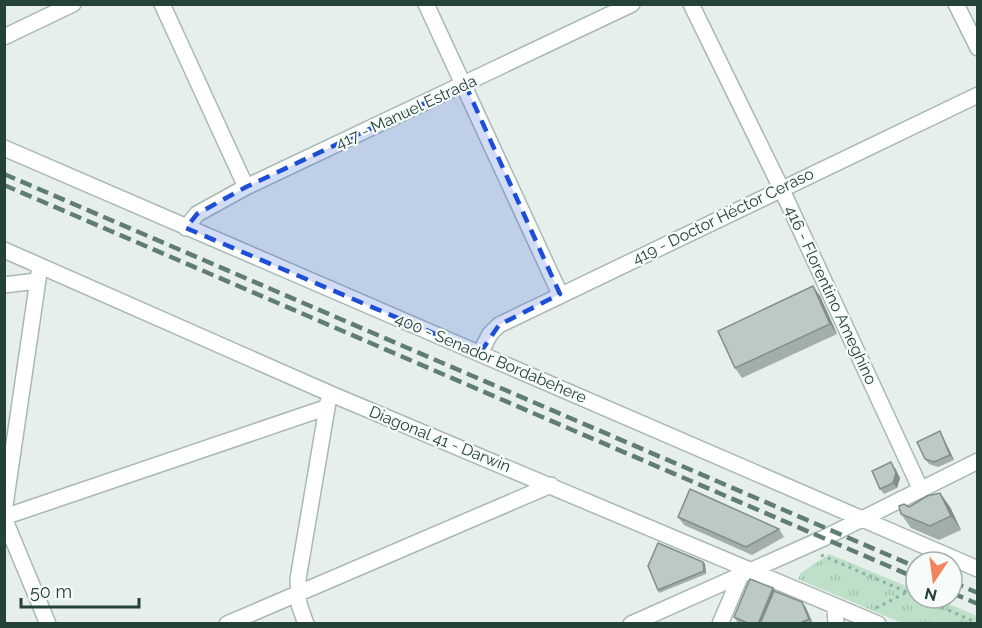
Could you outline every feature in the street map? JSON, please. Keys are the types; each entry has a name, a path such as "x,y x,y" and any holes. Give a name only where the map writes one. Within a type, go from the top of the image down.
{"street":[{"path":"4,37 73,4"},
{"path":"162,4 246,187"},
{"path":"426,4 465,84 560,294"},
{"name":"417 - Manuel Estrada","path":"186,228 197,214 246,187 632,4"},
{"name":"416 - Florentino Ameghino","path":"691,4 781,188 921,490"},
{"path":"956,4 978,48"},
{"name":"419 - Doctor Héctor Ceraso","path":"480,353 490,334 499,326 560,294 978,95"},
{"name":"400 - Senador Bordabehere","path":"4,148 978,569"},
{"name":"Diagonal 41 - Darwin","path":"4,250 39,274 328,401 551,485 747,574 878,624"},
{"path":"4,285 39,274 4,516 48,624"},
{"path":"4,516 328,401 298,579 298,595 306,624"},
{"path":"631,624 804,548 978,461"},
{"path":"227,624 551,485"},
{"path":"720,624 747,574"},
{"path":"835,607 836,624"}],"path":[{"path":"804,548 904,591"},
{"path":"860,616 904,594"},
{"path":"948,610 978,623"}],"highlighted area":[{"path":"465,84 560,294 499,325 480,353 186,228 197,214 246,187"}],"green space":[{"path":"829,554 904,585 904,610 963,610 977,616 977,623 902,623 798,579 801,573"}],"building":[{"path":"813,286 830,324 735,368 718,331"},
{"path":"940,431 950,455 934,462 925,459 917,442"},
{"path":"891,462 896,473 893,483 880,489 872,471"},
{"path":"690,489 779,529 746,547 678,517"},
{"path":"940,493 951,516 930,526 901,514 899,506 904,504 909,507 927,496"},
{"path":"658,543 703,562 704,571 658,590 648,566"},
{"path":"750,579 773,588 758,624 750,624 734,617"},
{"path":"774,591 802,602 809,619 798,624 760,624"}],"railway":[{"path":"4,174 904,562"},
{"path":"4,185 904,573"},
{"path":"964,587 978,593"},
{"path":"964,598 978,604"}]}
